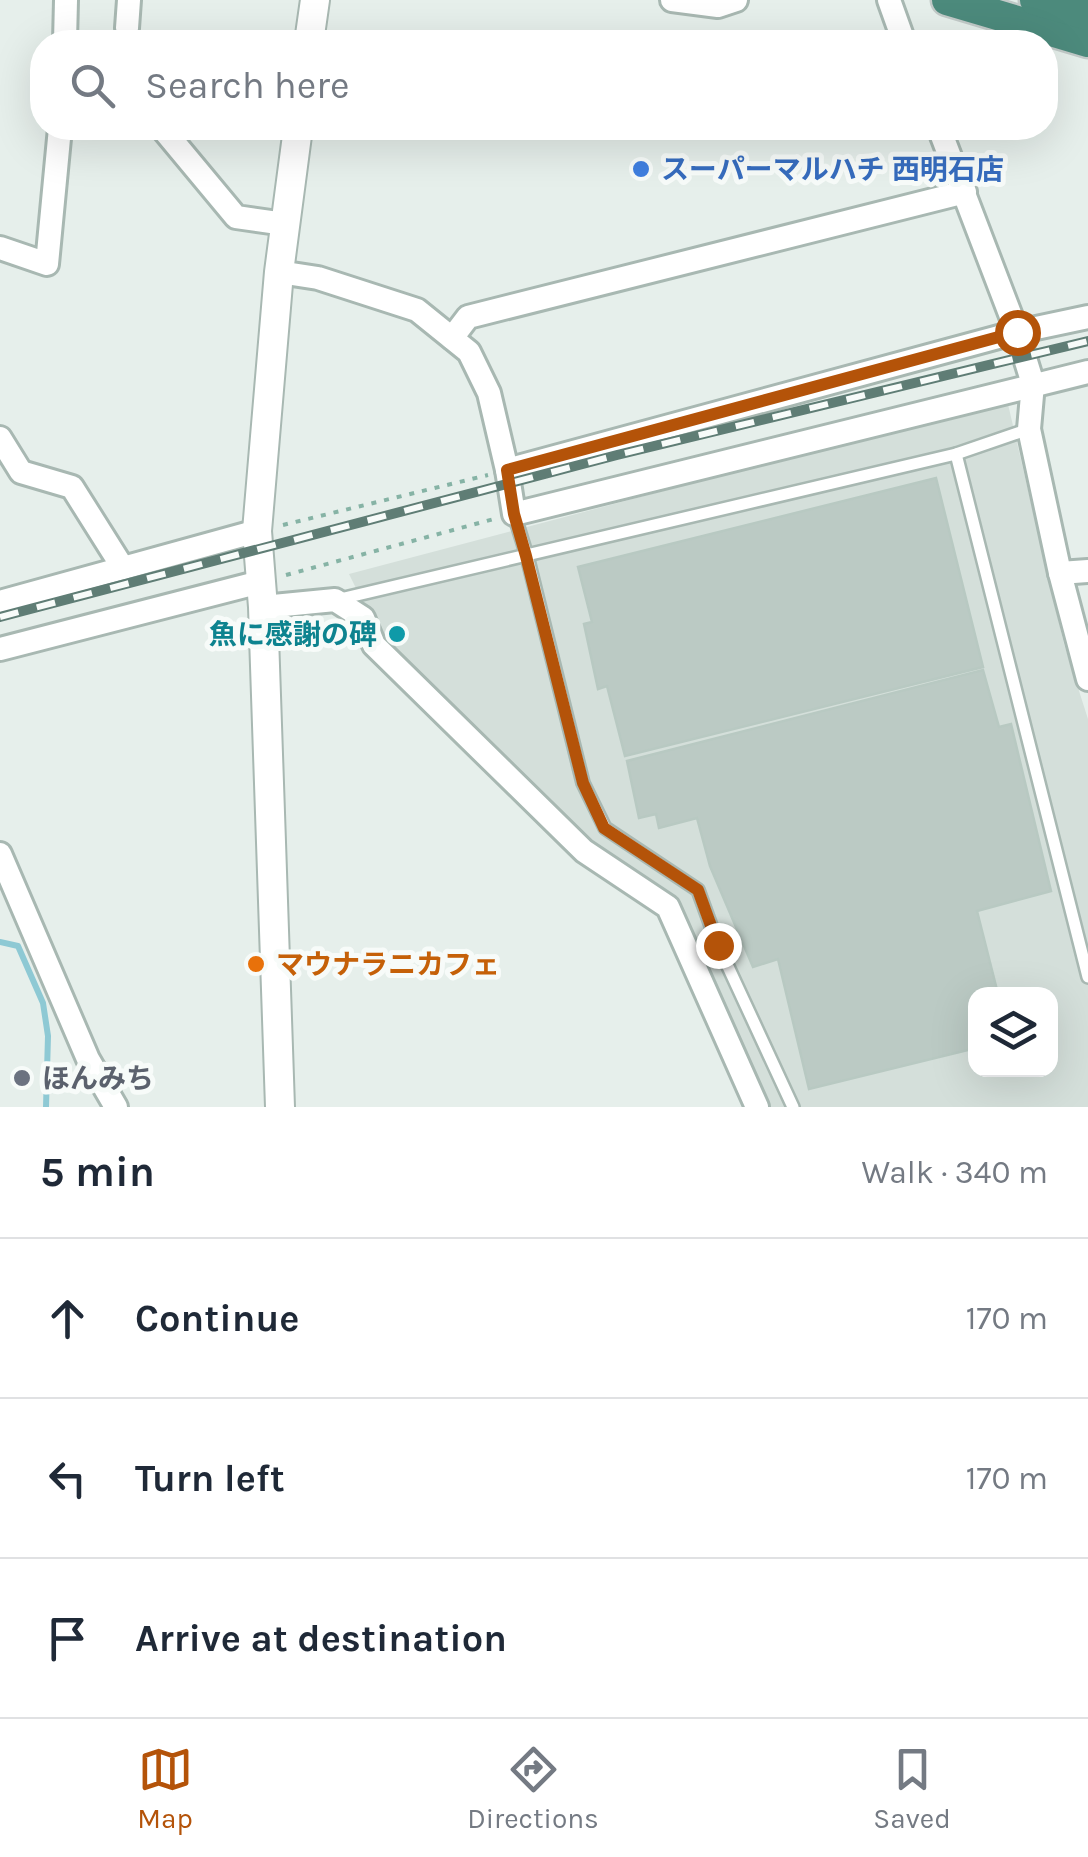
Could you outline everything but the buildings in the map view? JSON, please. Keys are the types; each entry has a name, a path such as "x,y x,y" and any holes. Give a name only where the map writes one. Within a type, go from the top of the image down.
{"highway":[{"path":"947,0 1048,30"},
{"path":"1035,0 1088,15"},
{"path":"1058,33 1088,42"}],"street":[{"path":"65,30 66,0"},
{"path":"127,28 130,0"},
{"path":"311,30 315,0"},
{"path":"672,0 718,6 736,0"},
{"path":"889,0 900,30"},
{"path":"0,248 47,264 59,140"},
{"path":"172,140 236,217 285,224"},
{"path":"280,1107 257,531 278,272 296,140"},
{"path":"944,140 1033,384 1029,429 1088,679"},
{"path":"452,338 468,317 965,192"},
{"path":"278,272 318,278 417,310 469,352 489,393 514,514 1088,372"},
{"path":"507,470 1088,316"},
{"path":"0,438 21,472 72,487 123,568"},
{"path":"0,602 257,531"},
{"path":"1060,573 1088,571"},
{"path":"0,650 262,595 336,600 364,618 374,645 584,850 668,907 757,1107"},
{"path":"0,854 88,1059 116,1107"}],"lane":[{"path":"336,600 956,454 1029,429"},
{"path":"956,454 1088,977"},
{"path":"514,514 583,783 604,828 698,890 718,945 794,1107"}],"path":[{"path":"257,531 507,470"},
{"path":"262,595 514,514"}],"shaded area":[{"path":"1007,400 1064,644 1088,719 1088,1107 768,1107 673,900 660,885 597,850 377,631 349,574"}],"waterway":[{"path":"0,942 18,946 43,1003 48,1036 46,1107"}],"railway":[{"path":"0,617 617,455 1088,341"}],"place":[{"name":"スーパーマルハチ 西明石店","path":"641,169"},
{"name":"魚に感謝の碑","path":"397,634"},
{"name":"マウナラニカフェ","path":"256,964"},
{"name":"ほんみち","path":"22,1078"}],"route":[{"path":"718,945 698,890 604,828 583,783 514,514 507,470 1017,332"}]}
